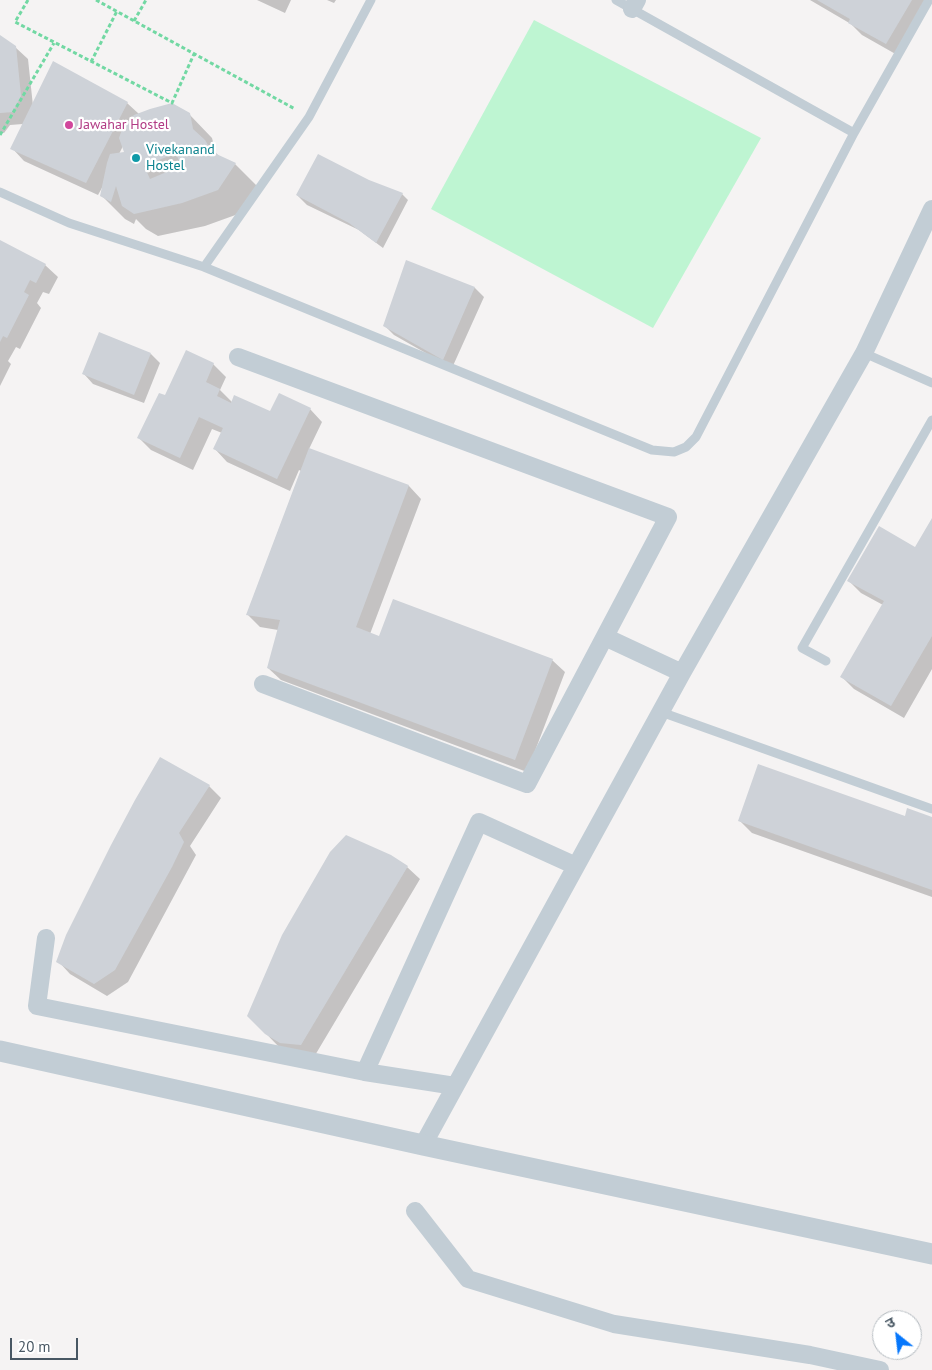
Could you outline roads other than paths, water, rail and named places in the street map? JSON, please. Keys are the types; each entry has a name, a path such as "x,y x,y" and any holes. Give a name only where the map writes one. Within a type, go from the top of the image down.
{"street":[{"path":"423,1145 682,673 864,354 932,209"},
{"path":"238,357 668,517 527,784 263,684"},
{"path":"605,637 682,673"},
{"path":"365,1072 478,822 576,866"},
{"path":"46,938 37,1006 365,1072 455,1086"},
{"path":"0,1051 423,1145 932,1254"},
{"path":"415,1211 468,1279 614,1324 810,1355 880,1370"}],"lane":[{"path":"204,267 309,117 371,0"},
{"path":"616,0 635,5 854,134"},
{"path":"0,192 69,223 204,267 652,450 674,452 686,446 696,437 854,134 929,0"},
{"path":"864,354 932,383"},
{"path":"826,661 802,648 932,420"},
{"path":"661,712 932,809"}],"place":[{"name":"Jawahar Hostel","path":"69,125"},
{"name":"Vivekanand Hostel","path":"136,158"}]}
